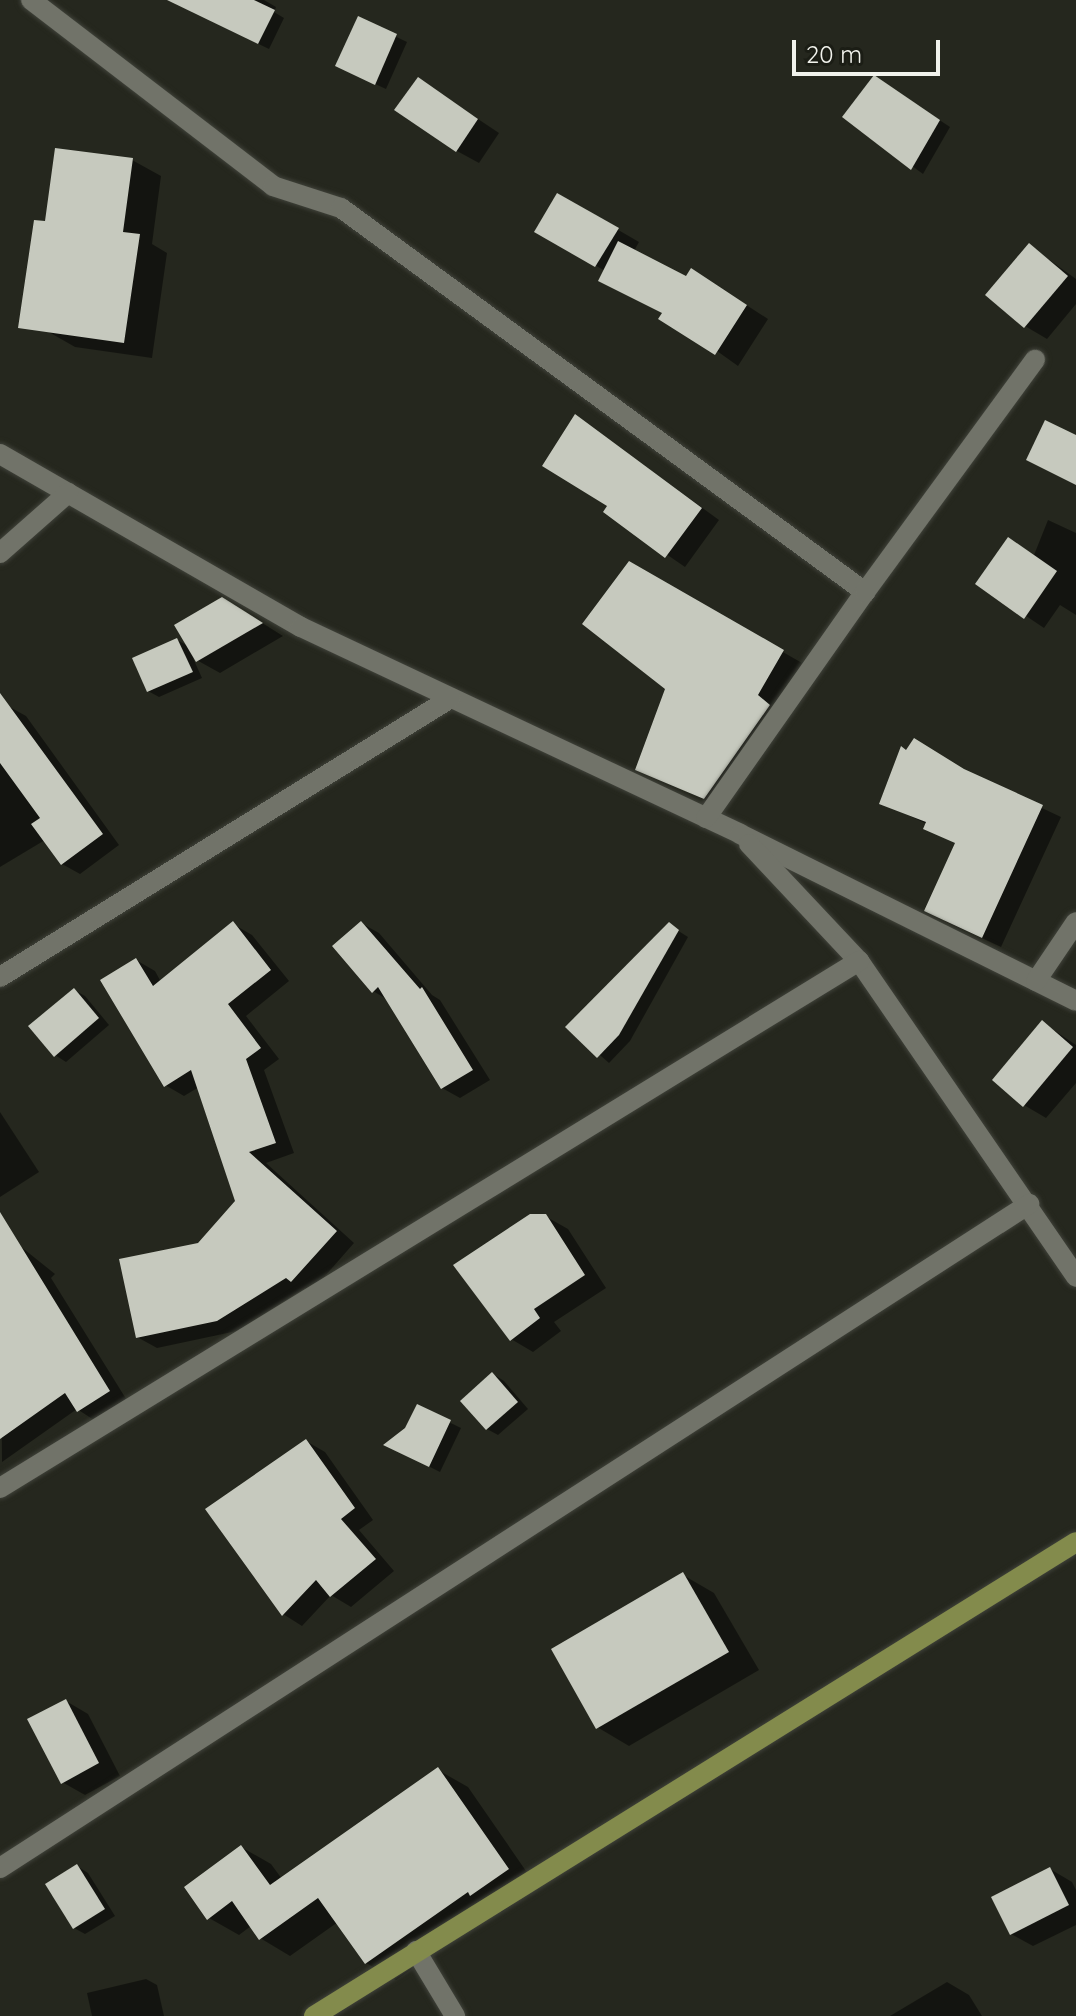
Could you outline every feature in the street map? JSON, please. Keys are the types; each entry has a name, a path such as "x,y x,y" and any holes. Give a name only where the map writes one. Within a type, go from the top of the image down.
{"street":[{"path":"31,0 273,186 341,208 865,592"},
{"path":"706,818 865,592 1035,360"},
{"path":"0,454 301,627 740,834 1076,1001"},
{"path":"0,553 68,493"},
{"path":"0,977 451,698"},
{"path":"740,834 859,961 1029,1204 1076,1277"},
{"path":"1036,981 1076,922"},
{"path":"0,1488 859,961"},
{"path":"0,1868 1029,1204"},
{"path":"314,2016 1076,1542"},
{"path":"416,1951 455,2016"}],"building":[{"path":"167,0 254,0 275,10 258,44"},
{"path":"358,16 397,34 375,85 335,66"},
{"path":"874,75 940,120 911,170 842,117"},
{"path":"418,77 478,119 456,152 394,110"},
{"path":"55,148 133,158 123,232 140,234 124,343 18,328 34,220 45,221"},
{"path":"557,193 619,228 595,267 534,232"},
{"path":"618,241 686,276 691,268 747,305 715,355 658,319 662,313 598,281"},
{"path":"1029,243 1068,276 1024,328 985,295"},
{"path":"575,414 702,508 665,558 603,512 607,506 542,466"},
{"path":"1045,420 1076,435 1076,485 1026,460"},
{"path":"1008,537 1057,571 1024,619 975,584"},
{"path":"629,561 784,650 758,695 770,705 704,799 635,770 665,689 582,624"},
{"path":"222,597 263,623 196,662 174,625"},
{"path":"177,638 193,672 147,692 132,658"},
{"path":"0,693 103,834 61,865 31,824 40,818 0,763"},
{"path":"914,738 964,769 1043,805 982,938 924,911 955,843 923,829 926,822 879,804 901,746 906,750"},
{"path":"233,921 271,970 228,1004 261,1048 246,1059 276,1143 249,1152 337,1231 291,1282 286,1278 217,1321 136,1338 119,1259 198,1243 235,1201 191,1070 164,1087 100,980 136,958 153,986"},
{"path":"361,921 420,989 422,987 473,1070 441,1089 378,987 372,993 332,946"},
{"path":"669,922 679,930 619,1035 597,1058 565,1027"},
{"path":"74,988 99,1018 54,1057 28,1026"},
{"path":"1042,1020 1073,1047 1023,1107 992,1080"},
{"path":"0,1212 110,1391 77,1412 65,1393 0,1439"},
{"path":"530,1214 546,1214 585,1275 534,1309 540,1318 510,1341 453,1265"},
{"path":"492,1372 518,1402 486,1430 460,1401"},
{"path":"417,1404 451,1420 429,1467 383,1445 405,1428"},
{"path":"306,1439 355,1508 341,1519 376,1559 330,1597 316,1580 282,1616 205,1509"},
{"path":"683,1572 729,1652 596,1729 551,1649"},
{"path":"66,1699 99,1763 61,1784 27,1719"},
{"path":"438,1767 509,1869 470,1896 468,1892 365,1964 318,1898 259,1940 232,1901 207,1920 184,1887 241,1845 270,1885"},
{"path":"77,1864 105,1909 73,1929 45,1884"},
{"path":"1050,1867 1069,1905 1010,1935 991,1897"}]}
